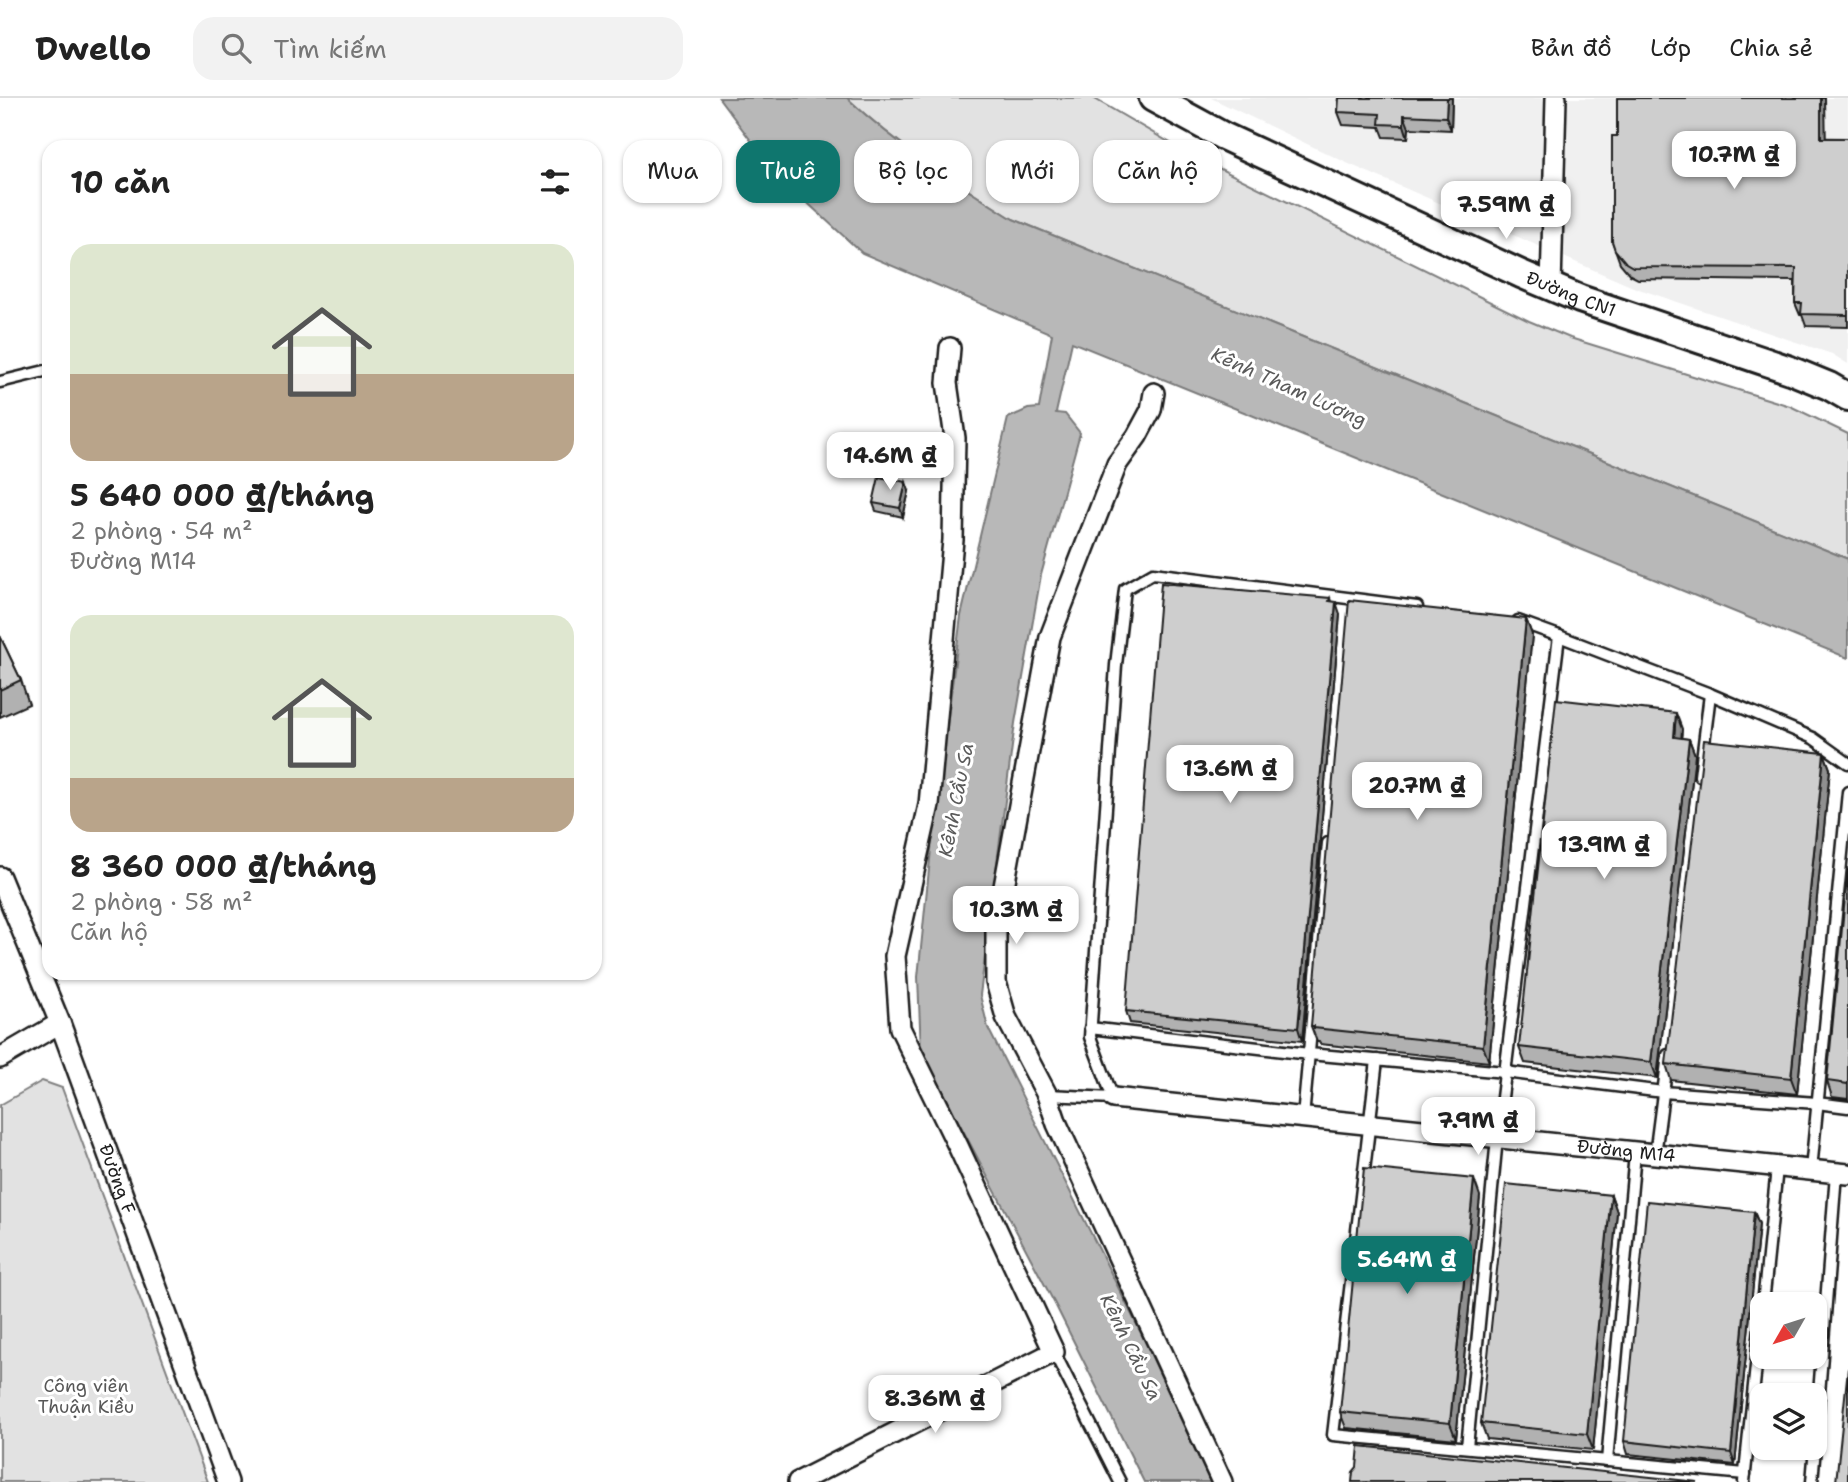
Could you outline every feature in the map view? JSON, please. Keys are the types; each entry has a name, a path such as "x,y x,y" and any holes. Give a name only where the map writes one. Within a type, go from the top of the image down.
{"street":[{"name":"Đường CN1","path":"1153,98 1223,136 1551,287 1790,370 1848,397"},
{"path":"1551,287 1556,98"},
{"path":"798,1482 1054,1352 900,1028 895,956 929,805 953,540 955,438 947,383 950,348"},
{"path":"1154,393 1151,410 1117,464 1050,637 996,930 996,982 1006,1017 1047,1095 1063,1137 1222,1482"},
{"name":"Đường F","path":"0,877 42,980"},
{"name":"Đường F","path":"42,980 228,1482"},
{"path":"0,1058 60,1024"},
{"name":"Đường M14","path":"1113,1098 1842,1173"}],"lane":[{"path":"0,382 42,372"},
{"path":"1047,1095 1113,1098 1090,1037 1090,1028 1116,665 1125,589 1153,573 1429,609"},
{"path":"1348,613 1349,599"},
{"path":"1509,618 1710,694 1813,738 1848,763"},
{"path":"1467,1447 1497,1138 1559,636"},
{"path":"1698,790 1710,694"},
{"path":"1811,1170 1848,792"},
{"path":"1303,1118 1328,833"},
{"path":"1090,1028 1309,1054 1505,1072 1663,1092 1848,1107"},
{"path":"1655,1155 1668,1051"},
{"path":"1377,1060 1333,1435 1359,1443 1467,1447 1745,1478 1756,1369"},
{"path":"1607,1461 1635,1153"},
{"path":"1763,1292 1776,1168"},
{"path":"1821,1383 1842,1173"},
{"path":"1054,1352 1120,1482"},
{"path":"1812,1482 1814,1460"}],"shaded area":[{"path":"1211,98 1848,98 1848,364 1832,354 1633,287 1349,164"}],"green space":[{"path":"847,98 1093,98 1165,140 1093,140 1093,203 1222,203 1222,170 1529,321 1570,338 1790,406 1848,434 1848,559 1013,219 988,203 1079,203 1079,140 986,140 986,202 972,193 972,140 897,140"},
{"name":"Công viên Thuận Kiều","path":"42,1081 62,1088 208,1482 0,1482 0,1105"}],"water":[{"path":"719,98 847,98 897,140 854,140 854,203 972,203 972,193 1013,219 1848,559 1848,658 1072,342 1056,413 1065,414 1080,433 1041,575 1015,723 980,995 988,1028 1141,1333 1210,1482 1144,1482 1056,1306 921,1051 918,977 932,840 961,616 1008,418 1028,409 1039,408 1052,334 862,253 808,203 840,203 840,140 750,140"}],"building":[{"path":"1339,98 1447,98 1446,117 1404,115 1404,125 1379,124 1380,114 1338,112"},
{"path":"1617,98 1821,98 1821,138 1848,138 1848,315 1801,314 1802,303 1795,303 1796,268 1633,267 1626,263 1615,250 1612,241 1612,136 1617,136"},
{"path":"879,477 906,482 900,508 873,503"},
{"path":"1161,583 1330,598 1329,601 1336,602 1298,1028 1126,1011"},
{"path":"1349,600 1526,619 1483,1046 1311,1026"},
{"path":"0,636 21,680 0,690"},
{"path":"1556,699 1676,713 1674,737 1689,739 1651,1062 1519,1047"},
{"path":"1704,740 1824,753 1791,1078 1666,1064"},
{"path":"1848,867 1848,1084 1827,1081"},
{"path":"1364,1168 1474,1179 1450,1423 1340,1412"},
{"path":"1506,1184 1611,1195 1587,1434 1481,1423"},
{"path":"1647,1201 1754,1212 1731,1453 1624,1441"},
{"path":"1848,1368 1848,1482 1836,1482"},
{"path":"1359,1446 1698,1482 1352,1482"}],"water label":[{"name":"Kênh Tham Lương","path":"1289,387"},
{"name":"Kênh Cầu Sa","path":"956,800"},
{"name":"Kênh Cầu Sa","path":"1131,1347"}]}
